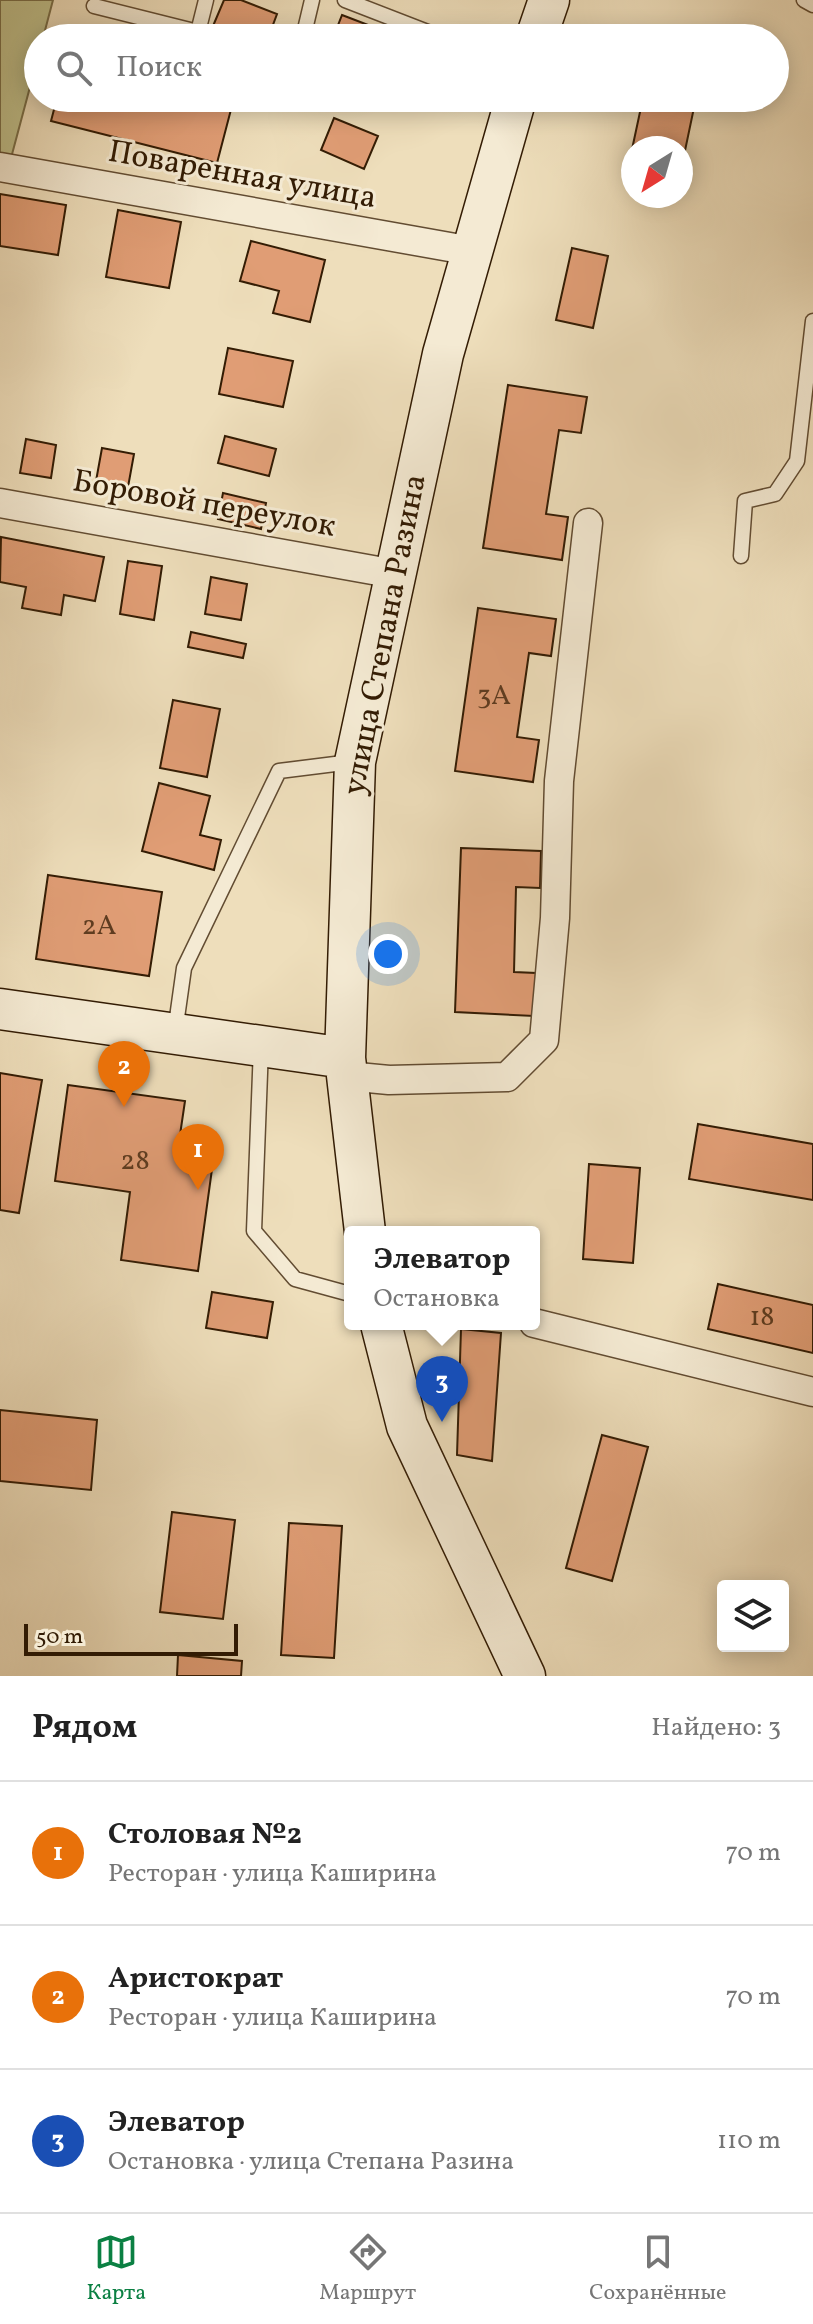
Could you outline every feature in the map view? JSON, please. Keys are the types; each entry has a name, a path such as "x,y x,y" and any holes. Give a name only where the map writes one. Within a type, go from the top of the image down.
{"main road":[{"path":"541,24 549,0"},
{"name":"улица Степана Разина","path":"364,1226 346,1067 355,762 443,354 512,112"},
{"path":"0,1009 261,1046 346,1067"},
{"path":"383,1330 407,1426 525,1676"}],"street":[{"name":"Поваренная улица","path":"0,167 472,251"},
{"name":"Боровой переулок","path":"0,503 395,574"},
{"path":"346,1067 389,1080 507,1077 544,1040 555,918 559,781 588,523"},
{"path":"540,1324 813,1392"}],"lane":[{"path":"203,24 206,0"},
{"path":"306,24 312,0"},
{"path":"345,0 407,24"},
{"path":"804,0 813,5"},
{"path":"94,6 160,24"},
{"path":"741,556 745,501 775,494 797,461 813,321"},
{"path":"175,1034 184,968 279,771 355,762"},
{"path":"261,1046 254,1231 295,1279 344,1292"}],"green space":[{"path":"0,0 53,0 47,24 24,24 24,109 11,158 0,155"}],"building":[{"path":"224,0 241,0 277,14 273,24 214,24"},
{"path":"342,15 366,24 338,24"},
{"path":"53,112 230,112 217,163 51,121"},
{"path":"640,112 693,112 688,136 635,136"},
{"path":"334,118 378,136 364,169 321,150"},
{"path":"0,194 66,205 58,255 0,246"},
{"path":"118,210 181,222 169,288 106,277"},
{"path":"251,241 325,260 310,322 273,313 279,291 240,281"},
{"path":"572,248 608,256 593,328 556,320"},
{"path":"228,348 293,361 283,407 219,394"},
{"path":"508,385 587,397 581,433 559,430 546,514 568,517 562,560 483,548"},
{"path":"225,436 276,449 269,476 218,463"},
{"path":"26,439 56,445 51,478 20,473"},
{"path":"102,448 134,454 128,487 96,481"},
{"path":"223,493 266,503 261,529 218,519"},
{"path":"1,537 104,557 95,601 64,595 61,615 22,608 26,587 0,582"},
{"path":"128,561 162,566 154,620 120,614"},
{"path":"211,577 247,584 241,620 205,614"},
{"path":"478,608 556,619 551,656 529,653 517,737 539,740 533,782 455,771"},
{"path":"191,632 246,644 243,658 188,647"},
{"path":"173,700 220,709 207,777 160,768"},
{"path":"159,783 210,796 200,835 221,840 214,870 142,851"},
{"path":"461,848 541,851 540,888 516,887 514,972 536,973 534,1016 455,1012"},
{"path":"48,875 162,892 149,976 36,959"},
{"path":"0,1073 42,1080 19,1213 0,1210"},
{"path":"68,1085 185,1101 180,1135 216,1140 198,1271 121,1260 130,1192 55,1181"},
{"path":"698,1124 813,1144 813,1200 689,1179"},
{"path":"589,1164 640,1168 633,1263 583,1259"},
{"path":"718,1284 813,1305 813,1353 708,1329"},
{"path":"212,1292 273,1302 267,1338 206,1328"},
{"path":"461,1330 501,1333 492,1461 457,1455"},
{"path":"0,1410 97,1420 91,1490 0,1481"},
{"path":"602,1435 648,1447 612,1581 566,1568"},
{"path":"172,1512 235,1520 223,1619 160,1612"},
{"path":"289,1523 342,1526 334,1658 281,1655"},
{"path":"178,1655 242,1661 241,1676 177,1676"}],"place":[{"name":"Аристократ","path":"124,1107"},
{"name":"Столовая №2","path":"198,1190"},
{"name":"Элеватор","path":"442,1422"}]}
